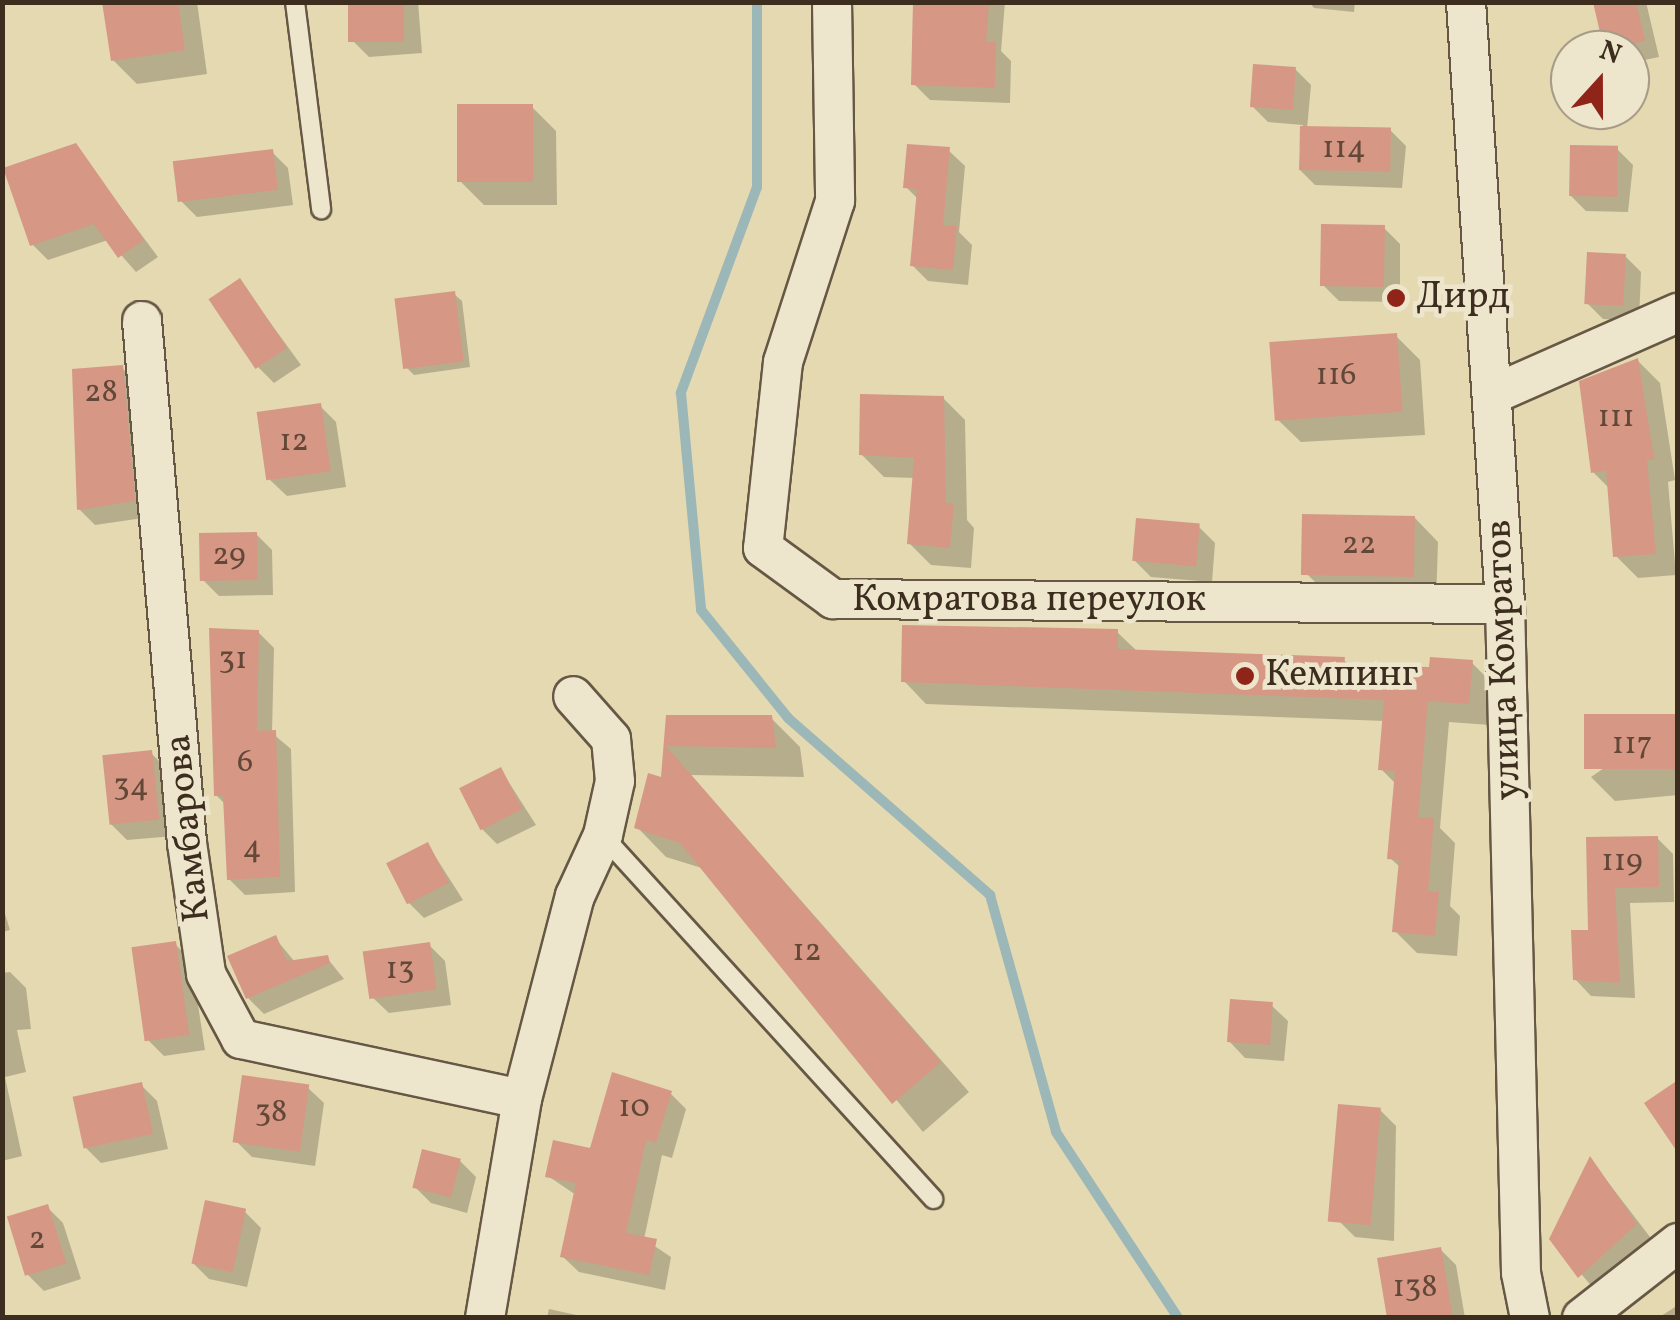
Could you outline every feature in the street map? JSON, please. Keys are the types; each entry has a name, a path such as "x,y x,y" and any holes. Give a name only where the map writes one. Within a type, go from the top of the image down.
{"street":[{"name":"Комратова переулок","path":"832,2 834,201 783,362 763,548 833,599 1505,604"},
{"name":"улица Комратов","path":"1466,2 1505,604 1522,1274 1530,1318"},
{"path":"1494,394 1678,313"},
{"name":"Камбарова","path":"142,321 187,843 206,974 240,1040 522,1099"},
{"path":"485,1318 522,1099 575,896 603,835 615,781 611,739 572,696"},
{"path":"1582,1318 1678,1243"}],"lane":[{"path":"295,2 322,209"},
{"path":"603,835 934,1199"}],"building":[{"path":"102,2 178,2 185,50 111,61"},
{"path":"348,2 404,2 404,42 348,42"},
{"path":"913,2 989,2 986,42 996,42 995,88 911,85"},
{"path":"1593,2 1636,2 1642,30 1599,30"},
{"path":"1253,64 1296,67 1293,110 1250,107"},
{"path":"457,104 533,104 533,182 457,182"},
{"path":"1300,126 1391,128 1390,172 1299,170"},
{"path":"76,143 144,240 118,258 94,224 30,246 3,168"},
{"path":"907,144 950,147 943,225 957,226 953,270 910,266 917,189 903,188"},
{"path":"1570,145 1618,146 1617,197 1569,196"},
{"path":"273,149 278,190 178,202 173,161"},
{"path":"1321,224 1385,225 1384,287 1320,286"},
{"path":"1587,252 1626,254 1623,306 1584,304"},
{"path":"240,278 287,348 255,369 208,299"},
{"path":"455,291 464,361 403,369 394,298"},
{"path":"1397,333 1403,412 1275,421 1269,342"},
{"path":"1638,358 1654,459 1647,460 1656,554 1613,557 1606,470 1591,473 1579,381"},
{"path":"123,365 135,501 77,510 72,369"},
{"path":"860,394 944,396 946,503 954,504 950,548 907,544 914,458 859,455"},
{"path":"321,403 331,471 266,480 257,412"},
{"path":"1302,514 1415,516 1414,577 1301,575"},
{"path":"1136,518 1200,524 1196,566 1132,561"},
{"path":"257,532 258,580 200,581 199,533"},
{"path":"902,625 1118,629 1118,649 1345,657 1344,665 1429,667 1430,657 1473,660 1469,704 1428,701 1418,817 1434,818 1428,891 1439,892 1435,936 1392,932 1399,860 1387,859 1395,771 1378,770 1384,700 901,682"},
{"path":"209,628 259,630 257,731 276,730 280,877 227,880 223,796 214,796"},
{"path":"1584,714 1678,714 1678,769 1584,769"},
{"path":"666,715 772,715 776,748 666,746 941,1062 892,1104 680,843 634,828 648,773 661,777"},
{"path":"152,750 159,820 110,825 102,755"},
{"path":"501,767 522,809 480,830 459,788"},
{"path":"1658,836 1659,887 1615,888 1620,983 1573,980 1571,930 1588,930 1586,837"},
{"path":"428,842 449,883 407,904 386,863"},
{"path":"276,935 287,961 328,955 330,963 246,999 227,956"},
{"path":"176,941 189,1035 145,1041 131,947"},
{"path":"430,942 437,990 369,999 363,951"},
{"path":"1230,999 1273,1002 1270,1045 1227,1042"},
{"path":"612,1072 672,1091 656,1143 646,1140 626,1233 657,1239 649,1275 560,1257 576,1183 545,1177 553,1140 590,1148"},
{"path":"242,1075 309,1084 300,1152 233,1142"},
{"path":"1678,1080 1678,1153 1644,1103"},
{"path":"142,1082 153,1134 84,1149 73,1097"},
{"path":"1338,1104 1381,1108 1371,1225 1328,1222"},
{"path":"422,1149 461,1159 451,1197 412,1188"},
{"path":"1590,1156 1637,1224 1578,1278 1549,1239"},
{"path":"205,1200 246,1209 233,1272 191,1264"},
{"path":"48,1204 66,1263 25,1276 7,1217"},
{"path":"1441,1247 1453,1318 1387,1318 1377,1258"}],"waterway":[{"path":"757,2 757,187 681,393 701,610 788,718 990,895 1056,1132 1178,1318"}],"place":[{"name":"Дирд","path":"1396,298"},
{"name":"Кемпинг","path":"1245,676"}]}
